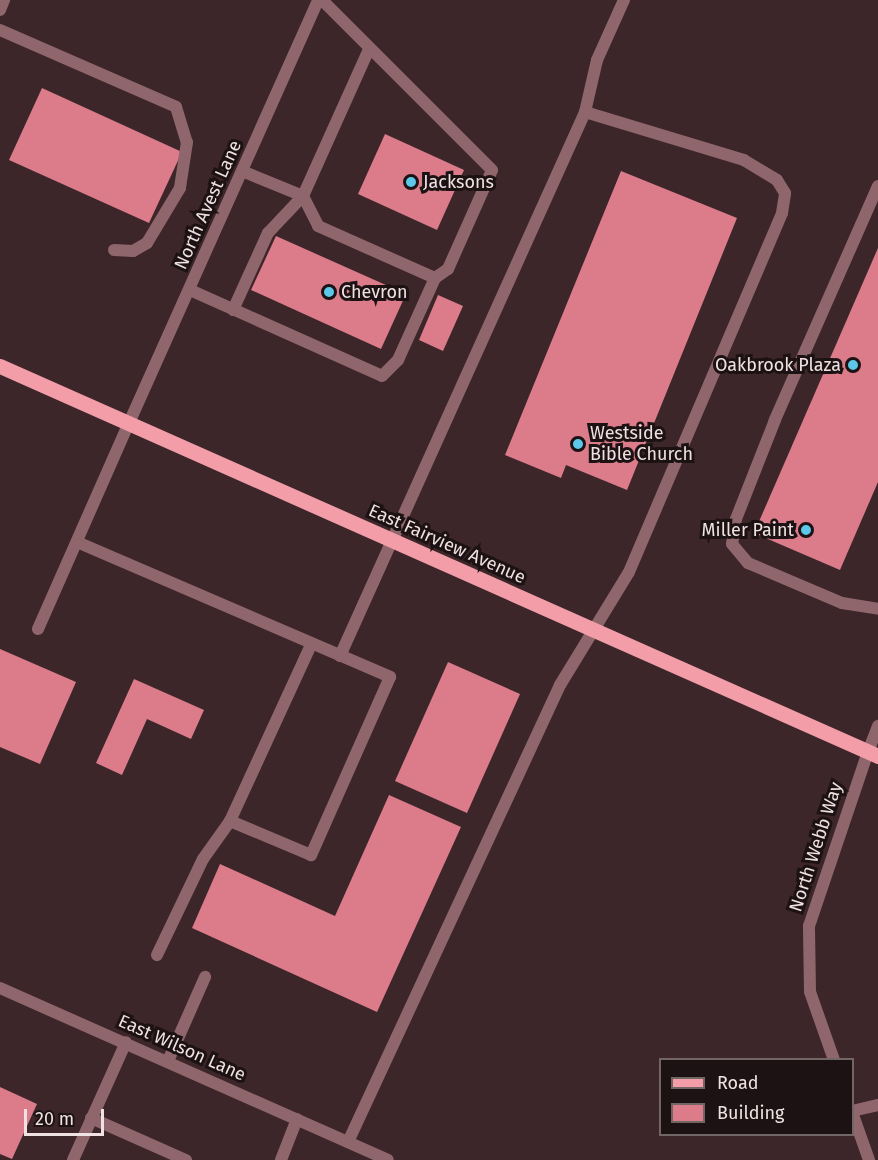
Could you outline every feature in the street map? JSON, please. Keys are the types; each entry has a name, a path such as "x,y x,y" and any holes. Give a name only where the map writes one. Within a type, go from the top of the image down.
{"main road":[{"name":"East Fairview Avenue","path":"0,366 873,754"}],"street":[{"path":"0,10 4,0"},
{"path":"190,290 382,376 398,360 435,278 448,269 492,170 320,0"},
{"name":"North Avest Lane","path":"38,629 320,0"},
{"path":"340,656 390,540 585,112 597,60 624,0"},
{"path":"0,30 176,107 187,142 180,188 147,243 134,250 114,250"},
{"path":"233,310 268,233 303,196 369,49"},
{"path":"348,1142 560,685 591,630 629,572 731,338 785,193 777,180 744,160 585,112"},
{"path":"242,171 303,196 318,226 435,278"},
{"path":"878,186 776,420 736,519 732,544 748,563 842,603 878,609"},
{"path":"77,542 311,645 390,677 310,855 230,821"},
{"path":"157,955 202,859 230,821 311,645"},
{"name":"North Webb Way","path":"834,1058 810,992 809,926 873,754 878,726"},
{"path":"168,1060 205,976"},
{"name":"East Wilson Lane","path":"0,988 168,1060 388,1160"},
{"path":"73,1160 126,1042"},
{"path":"854,1110 878,1104"},
{"path":"854,1117 869,1160"},
{"path":"92,1118 186,1160"},
{"path":"280,1160 297,1119"}],"building":[{"path":"42,88 182,152 149,223 9,160"},
{"name":"Jacksons","path":"385,134 464,170 437,230 358,194"},
{"path":"621,171 737,218 627,490 566,465 561,478 505,455"},
{"name":"Chevron","path":"276,236 406,294 381,349 251,290"},
{"name":"Oakbrook Plaza","path":"878,248 878,482 840,570 754,533"},
{"path":"438,295 463,306 443,351 419,340"},
{"path":"0,649 76,682 40,764 0,747"},
{"path":"448,662 520,694 467,813 395,781"},
{"path":"134,679 204,710 191,739 147,719 122,775 96,763"},
{"path":"389,795 461,827 377,1012 192,928 220,864 335,916"},
{"path":"0,1087 37,1104 12,1159 0,1154"}],"place":[{"name":"Jacksons","path":"411,182"},
{"name":"Chevron","path":"329,292"},
{"name":"Oakbrook Plaza","path":"853,365"},
{"name":"Westside Bible Church","path":"578,444"},
{"name":"Miller Paint","path":"806,530"}]}
